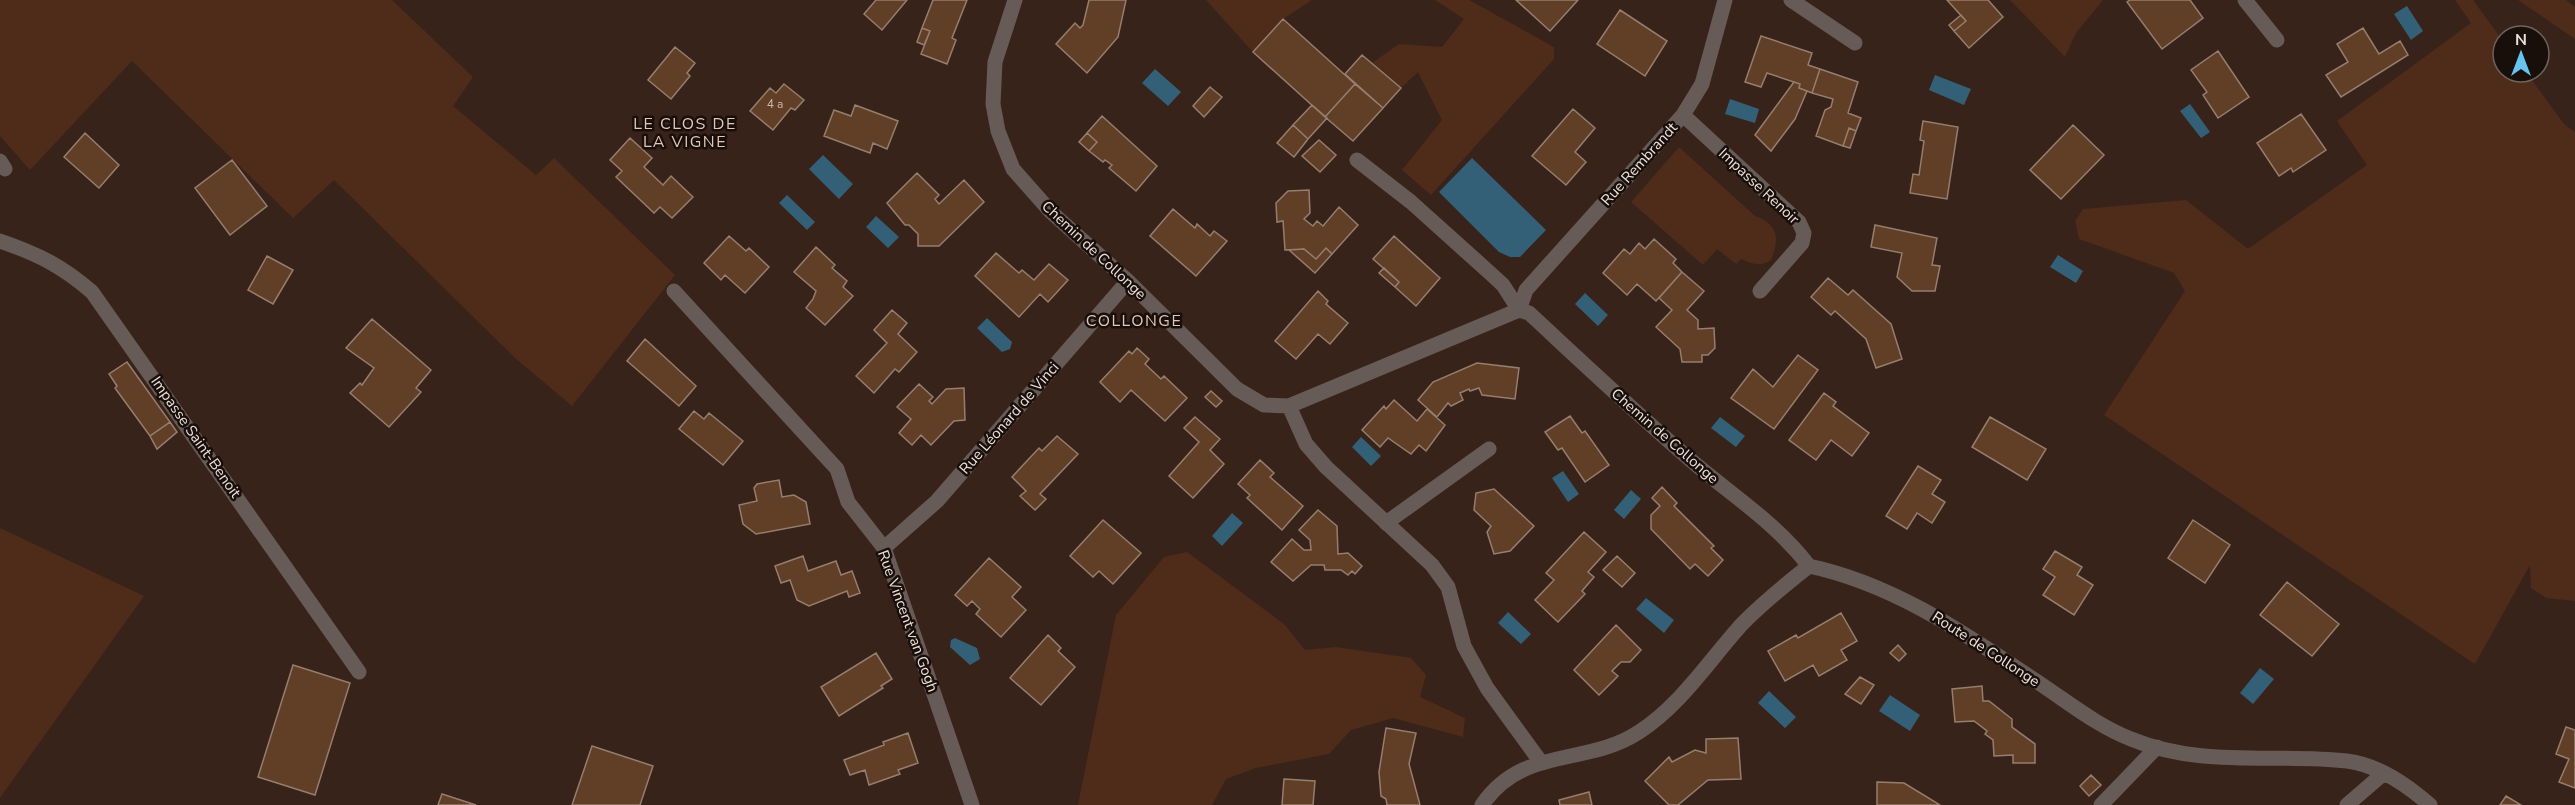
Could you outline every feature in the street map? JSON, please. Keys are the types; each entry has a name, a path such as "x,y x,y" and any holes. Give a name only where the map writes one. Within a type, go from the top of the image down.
{"street":[{"name":"Chemin de Collonge","path":"1015,0 995,62 993,104 998,131 1013,170 1051,212 1128,281 1237,389 1264,405 1289,406 1519,310 1529,313 1645,420 1766,519 1789,540 1809,566"},
{"name":"Rue Rembrandt","path":"1519,310 1526,290 1683,115 1702,84 1725,0"},
{"path":"1791,0 1855,43"},
{"path":"2245,0 2277,40"},
{"name":"Impasse Renoir","path":"1683,115 1799,222 1804,233 1802,243 1760,291"},
{"name":"Chemin de Collonge","path":"1357,160 1411,202 1503,285 1519,310"},
{"name":"Impasse Saint-Benoit","path":"0,241 32,252 64,268 92,292 359,672"},
{"name":"Rue Léonard de Vinci","path":"884,548 937,501 1128,281"},
{"name":"Rue Vincent van Gogh","path":"674,291 837,469 848,502 884,548 972,805"},
{"path":"1289,406 1306,444 1326,467 1431,565 1448,587 1464,646 1487,688 1540,761"},
{"path":"1386,523 1489,449"},
{"path":"1482,805 1506,780 1540,761 1604,749 1652,723 1744,623 1809,566"},
{"name":"Route de Collonge","path":"1809,566 1844,573 1935,615 2103,725 2131,739 2207,758 2348,761 2384,773 2408,786 2430,805"},
{"path":"2101,805 2157,747"},
{"path":"2347,805 2384,773"}],"shaded area":[{"path":"0,0 392,0 473,77 453,106 536,175 554,158 675,275 572,406 515,358 334,180 293,218 132,61 30,170 0,136"},
{"path":"1206,0 1312,0 1283,19 1253,52"},
{"path":"1435,0 1469,0 1554,47 1554,59 1431,195 1402,170 1442,120 1418,72 1401,88 1372,63 1399,44 1442,47 1464,19"},
{"path":"2010,0 2103,0 2076,33 2065,57"},
{"path":"2455,0 2473,0 2491,25 2491,84 2535,84 2564,124 2575,132 2575,601 2546,598 2531,588 2530,565 2475,664 2104,415 2185,291 2174,273 2079,239 2075,221 2083,209 2186,200 2248,249 2367,165 2337,121 2471,23"},
{"path":"2518,0 2566,0 2575,7 2575,39"},
{"path":"1679,147 1755,216 1763,219 1773,228 1776,245 1771,260 1763,264 1756,264 1741,259 1736,264 1717,249 1703,265 1631,202"},
{"path":"0,528 144,596 0,798"},
{"path":"1187,552 1284,624 1305,650 1336,647 1411,658 1426,675 1420,697 1465,718 1463,737 1393,718 1351,730 1329,754 1256,768 1226,779 1212,805 1078,805 1116,615 1164,557"}],"water":[{"path":"2407,6 2423,31 2411,40 2394,14"},
{"path":"1155,69 1181,92 1168,106 1142,83"},
{"path":"1935,75 1971,89 1964,105 1929,90"},
{"path":"1730,99 1759,109 1755,123 1725,114"},
{"path":"2190,104 2210,132 2201,138 2180,111"},
{"path":"823,155 853,184 839,199 809,169"},
{"path":"1472,158 1546,230 1520,257 1510,257 1499,252 1439,192"},
{"path":"787,195 815,222 807,230 779,203"},
{"path":"876,216 899,237 888,248 866,227"},
{"path":"2058,255 2083,271 2076,283 2050,267"},
{"path":"1585,293 1608,315 1598,326 1575,304"},
{"path":"987,318 1012,342 1010,349 1002,352 977,328"},
{"path":"1720,417 1745,436 1736,447 1711,428"},
{"path":"1361,437 1381,456 1371,466 1352,447"},
{"path":"1563,471 1579,494 1568,502 1552,478"},
{"path":"1631,490 1641,499 1624,519 1614,510"},
{"path":"1232,513 1243,523 1222,546 1212,536"},
{"path":"1646,598 1674,620 1664,633 1636,609"},
{"path":"1508,612 1531,634 1521,644 1498,623"},
{"path":"955,638 977,648 980,659 970,665 950,647 951,640"},
{"path":"2260,668 2274,679 2253,704 2240,693"},
{"path":"1769,691 1796,717 1785,728 1758,703"},
{"path":"1890,695 1920,715 1910,731 1879,711"}],"building":[{"path":"876,0 907,0 882,30 864,14"},
{"path":"933,0 967,0 952,38 956,40 947,64 921,54 930,31 922,28"},
{"path":"1089,0 1126,0 1118,37 1087,73 1056,44 1075,23 1080,28 1083,25"},
{"path":"1516,0 1578,0 1550,31"},
{"path":"1947,0 1988,0 2003,17 1969,48 1954,31 1966,21"},
{"path":"2130,0 2190,0 2203,18 2162,49 2127,2"},
{"path":"1620,10 1667,41 1645,76 1597,44"},
{"path":"1961,15 1966,21 1954,31 1949,25"},
{"path":"1283,19 1355,84 1325,117 1253,52"},
{"path":"922,28 930,31 924,45 917,42"},
{"path":"2363,28 2379,54 2400,41 2408,55 2341,97 2326,75 2348,62 2337,44"},
{"path":"1761,36 1812,53 1808,65 1820,69 1812,93 1799,88 1800,84 1767,73 1761,87 1745,82"},
{"path":"675,47 695,63 687,73 690,76 671,99 648,80"},
{"path":"2218,51 2249,97 2218,118 2203,95 2207,92 2191,70"},
{"path":"1362,55 1401,88 1383,108 1345,74"},
{"path":"1820,69 1858,82 1848,113 1861,118 1856,131 1849,128 1843,146 1816,136 1825,110 1831,107 1833,99 1812,93"},
{"path":"1794,82 1800,84 1799,88 1807,91 1795,119 1771,151 1755,135"},
{"path":"784,84 804,100 795,110 791,108 773,130 750,111 770,88 776,93"},
{"path":"1355,84 1383,108 1353,141 1325,117"},
{"path":"1210,87 1222,97 1204,117 1193,106"},
{"path":"855,105 898,121 887,149 873,143 870,153 824,136 834,110 851,116"},
{"path":"1312,105 1327,118 1308,139 1293,125"},
{"path":"1573,109 1595,128 1575,152 1586,162 1566,185 1532,156"},
{"path":"2301,114 2326,150 2293,172 2291,168 2279,176 2257,143"},
{"path":"1102,116 1157,166 1136,191 1109,168 1112,165 1105,160 1103,162 1089,151 1097,142 1087,133"},
{"path":"1923,121 1958,127 1947,199 1910,193 1913,174 1919,175 1924,141 1920,140"},
{"path":"1293,125 1308,139 1294,157 1277,143"},
{"path":"2073,125 2104,155 2061,199 2030,170"},
{"path":"1849,128 1856,131 1850,148 1843,146"},
{"path":"85,133 119,165 99,188 64,157"},
{"path":"1087,133 1097,142 1089,151 1079,142"},
{"path":"630,138 652,158 644,167 663,185 671,176 693,197 672,218 660,207 654,213 616,177 622,171 610,160"},
{"path":"1319,140 1336,155 1320,172 1302,156"},
{"path":"232,160 267,206 230,235 195,188"},
{"path":"917,173 939,195 935,199 939,204 964,180 984,202 939,246 918,246 918,234 909,225 905,225 887,203"},
{"path":"1309,190 1310,213 1304,219 1313,226 1317,221 1323,226 1339,207 1358,225 1332,254 1326,248 1316,259 1304,249 1285,250 1283,221 1277,222 1276,203 1288,191"},
{"path":"1173,209 1195,228 1197,224 1210,236 1214,231 1227,241 1196,276 1150,236"},
{"path":"1875,225 1937,238 1932,265 1940,266 1935,291 1912,291 1897,277 1902,253 1871,247"},
{"path":"729,236 746,251 749,248 769,267 745,293 725,275 721,280 704,263"},
{"path":"1394,236 1440,278 1416,306 1395,287 1399,282 1373,259"},
{"path":"1654,239 1676,259 1673,263 1682,272 1656,301 1637,284 1627,295 1603,273 1624,249 1630,254 1639,243 1645,249"},
{"path":"816,247 835,265 832,268 847,281 843,287 853,296 825,325 806,308 816,291 794,272"},
{"path":"1326,248 1332,254 1315,273 1289,250 1304,249 1316,259"},
{"path":"996,253 1019,273 1022,270 1034,280 1049,264 1068,280 1048,302 1040,294 1019,317 975,276"},
{"path":"267,256 293,270 273,304 248,290"},
{"path":"1384,268 1399,282 1395,287 1379,273"},
{"path":"1682,272 1704,291 1687,310 1698,320 1698,329 1714,328 1715,348 1708,355 1702,355 1702,362 1682,362 1680,349 1656,327 1672,310 1659,298"},
{"path":"1828,278 1848,295 1853,290 1891,324 1902,359 1876,368 1866,339 1835,311 1831,315 1811,297"},
{"path":"1318,291 1328,301 1326,304 1348,323 1330,344 1318,334 1296,359 1275,341"},
{"path":"892,310 907,323 898,334 917,352 899,372 895,369 874,393 856,376 887,343 874,330"},
{"path":"372,319 431,370 416,388 421,392 389,427 350,393 360,383 362,385 374,368 346,348"},
{"path":"645,339 696,386 679,406 627,361"},
{"path":"1137,348 1149,359 1145,364 1161,379 1164,376 1187,398 1165,421 1131,390 1120,402 1100,382 1129,351 1132,354"},
{"path":"1798,355 1818,370 1774,429 1731,398 1753,369 1773,387"},
{"path":"127,362 170,422 150,436 115,388 117,386 109,374"},
{"path":"1477,363 1519,368 1515,399 1482,395 1479,388 1470,391 1469,389 1460,393 1463,400 1451,406 1448,403 1437,417 1418,400 1433,382"},
{"path":"919,384 933,397 929,401 932,404 946,389 964,388 965,420 954,421 931,445 921,435 912,445 899,433 911,419 897,407"},
{"path":"1211,391 1222,401 1216,407 1205,397"},
{"path":"1824,393 1836,402 1833,406 1869,433 1852,456 1831,440 1816,460 1789,440"},
{"path":"1394,400 1417,421 1427,409 1445,425 1426,451 1419,445 1411,454 1388,438 1380,447 1362,430 1384,406 1386,409"},
{"path":"694,411 704,419 709,413 743,441 723,465 679,429"},
{"path":"1570,416 1582,433 1585,431 1609,465 1585,482 1562,448 1558,450 1545,432"},
{"path":"1195,417 1220,439 1210,450 1224,464 1193,498 1169,476 1199,442 1184,428"},
{"path":"1990,417 2046,449 2027,480 1972,447"},
{"path":"170,422 177,432 157,449 150,436"},
{"path":"1057,436 1078,454 1040,494 1046,499 1035,510 1020,496 1026,491 1012,477 1039,448 1042,451"},
{"path":"1260,460 1274,473 1270,477 1303,506 1282,530 1247,498 1250,495 1238,484"},
{"path":"1918,466 1941,480 1932,494 1945,502 1932,523 1917,513 1907,529 1886,516"},
{"path":"779,480 782,497 794,495 806,502 810,524 756,534 743,524 739,505 757,501 754,488 757,484"},
{"path":"1662,487 1677,503 1674,506 1714,546 1711,548 1723,560 1708,576 1695,564 1690,569 1651,529 1651,515 1660,506 1652,498"},
{"path":"1494,489 1534,526 1510,551 1494,554 1487,532 1491,526 1474,510 1476,493"},
{"path":"1318,510 1337,526 1338,554 1348,553 1362,566 1355,574 1352,571 1348,575 1341,570 1325,570 1324,565 1311,565 1293,581 1271,562 1292,539 1304,550 1311,550 1310,540 1299,530"},
{"path":"1103,520 1141,553 1113,584 1099,571 1093,577 1070,556"},
{"path":"2193,520 2230,545 2205,583 2168,558"},
{"path":"1584,532 1606,552 1588,572 1594,577 1582,591 1585,594 1558,622 1535,600 1554,580 1546,573"},
{"path":"2055,551 2082,567 2077,575 2093,585 2074,615 2043,595 2055,577 2043,569"},
{"path":"803,556 808,571 836,561 841,575 852,571 860,593 849,597 847,591 809,606 797,600 790,580 781,583 775,566"},
{"path":"1617,556 1635,573 1622,587 1603,570"},
{"path":"989,558 1021,587 1012,597 1026,610 1001,637 976,614 980,609 972,601 967,606 955,595"},
{"path":"2287,582 2339,624 2312,656 2260,615"},
{"path":"1841,613 1857,641 1841,650 1847,660 1819,676 1813,665 1785,681 1768,651 1796,635 1798,638"},
{"path":"1616,625 1641,650 1630,662 1621,662 1612,671 1618,676 1599,695 1574,670"},
{"path":"1048,635 1061,648 1058,651 1075,667 1041,705 1010,678"},
{"path":"1898,645 1906,654 1899,661 1890,653"},
{"path":"876,653 892,679 881,686 883,688 839,716 821,687"},
{"path":"293,665 350,683 315,795 258,777"},
{"path":"1860,677 1874,685 1861,704 1845,694"},
{"path":"1982,686 1983,701 1989,701 2012,719 2012,727 2035,744 2035,763 2013,763 2013,755 1994,756 1993,740 1985,734 1987,731 1974,721 1955,722 1952,689"},
{"path":"2566,727 2575,730 2575,788 2559,782 2569,759 2556,754"},
{"path":"1386,728 1416,733 1409,764 1420,805 1387,805 1386,799 1381,796 1379,772"},
{"path":"908,733 918,763 898,770 900,774 869,785 865,770 850,775 844,760"},
{"path":"1738,738 1741,779 1708,780 1678,805 1669,805 1645,781 1669,757 1672,762 1695,750 1706,753 1706,739"},
{"path":"592,746 653,766 640,805 572,805"},
{"path":"2091,775 2101,785 2089,796 2080,786"},
{"path":"1284,779 1315,781 1313,805 1282,805"},
{"path":"1877,782 1904,783 1940,805 1877,805"},
{"path":"1589,792 1592,805 1560,805 1559,800"},
{"path":"442,794 476,805 438,805"},
{"path":"2506,796 2521,805 2500,805"}],"district":[{"name":"LE CLOS DE LA VIGNE","path":"685,133"},
{"name":"COLLONGE","path":"1134,321"}]}
